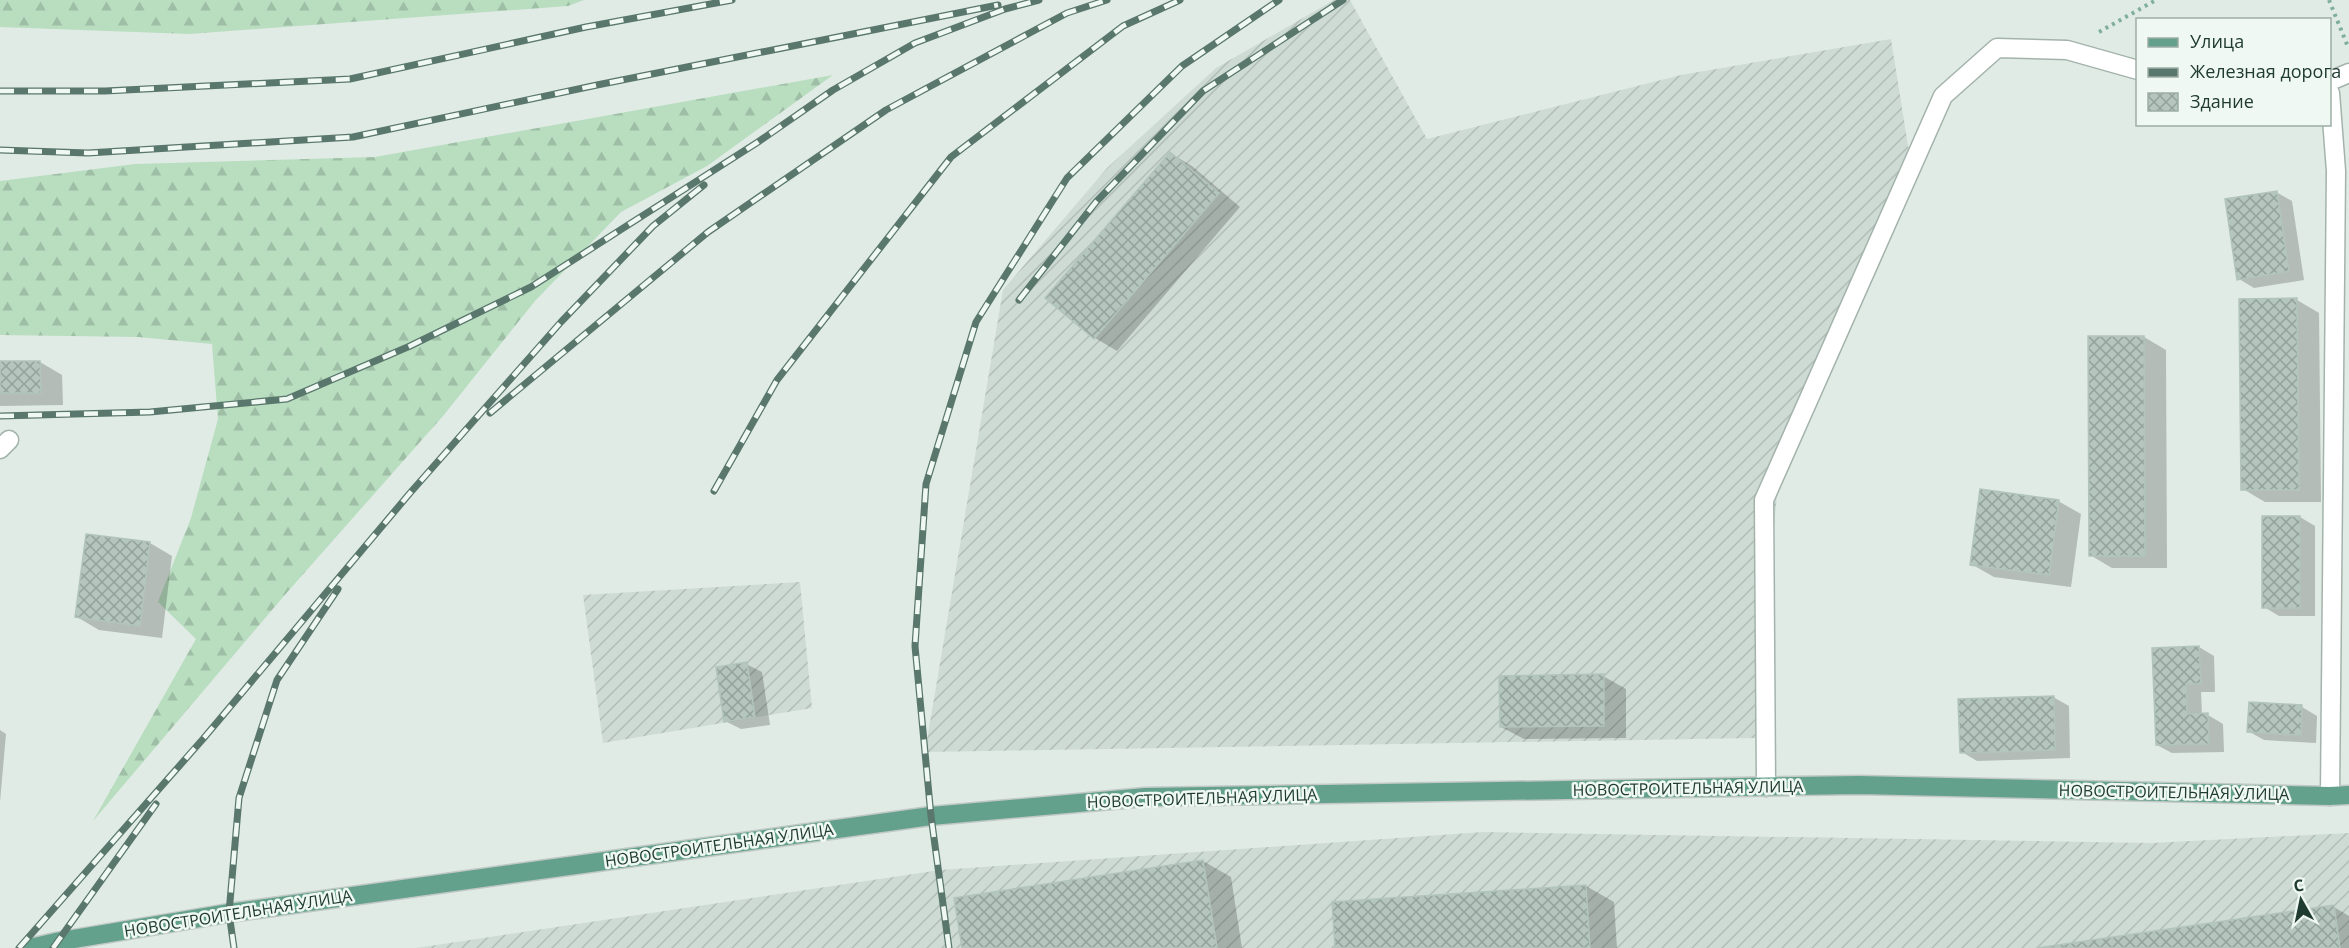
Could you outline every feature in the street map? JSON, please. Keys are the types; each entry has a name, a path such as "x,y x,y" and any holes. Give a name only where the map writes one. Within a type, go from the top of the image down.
{"main road":[{"name":"НОВОСТРОИТЕЛЬНАЯ УЛИЦА","path":"30,948 229,913 931,816 1146,797 1859,785 2349,795"}],"lane":[{"path":"1766,787 1764,500 1943,96 1997,48 2067,50 2136,69"},
{"path":"2331,81 2349,73"},
{"path":"2330,796 2336,183 2331,124"}],"path":[{"path":"2067,50 2156,0"},
{"path":"2329,0 2349,50"}],"shaded area":[{"path":"1334,0 1350,0 1427,139 1681,75 1891,39 1910,158 1780,461 1755,738 925,752 1003,290 1107,168 1216,68"},
{"path":"800,582 812,708 603,743 583,595"},
{"path":"1483,832 2151,843 2349,833 2349,948 416,948 940,870"}],"green space":[{"path":"0,0 584,0 568,6 189,34 0,27"},
{"path":"833,75 707,166 621,212 535,301 443,416 283,597 93,821 196,639 158,602 191,518 218,419 212,344 138,337 0,335 0,181 135,164 375,157"}],"building":[{"path":"1170,152 1219,193 1094,339 1045,298"},
{"path":"2277,191 2289,271 2237,280 2225,199"},
{"path":"2297,298 2299,490 2241,490 2239,299"},
{"path":"2088,336 2144,336 2145,556 2089,556"},
{"path":"0,361 40,361 41,393 0,393"},
{"path":"1980,489 2059,500 2049,575 1970,565"},
{"path":"2262,516 2300,516 2300,608 2262,608"},
{"path":"86,534 150,542 140,626 75,617"},
{"path":"2199,646 2201,684 2186,684 2187,714 2208,713 2209,744 2156,745 2152,648"},
{"path":"747,662 755,717 724,722 716,667"},
{"path":"1604,674 1604,726 1500,727 1499,676"},
{"path":"2054,696 2055,750 1960,753 1958,699"},
{"path":"2249,702 2302,705 2301,735 2247,732"},
{"path":"1203,860 1217,948 962,948 954,898"},
{"path":"1586,885 1590,948 1335,948 1332,902"},
{"path":"2334,905 2340,948 2037,948"}],"railway":[{"path":"0,91 105,91 350,79 586,27 732,0"},
{"path":"0,416 150,412 287,399 410,346 531,287 758,142 833,90 915,43 1005,9 1039,0"},
{"path":"490,413 708,232 886,110 1067,13 1107,0"},
{"path":"714,491 777,380 951,157 1123,26 1180,0"},
{"path":"949,948 931,816 915,646 926,484 976,322 1067,178 1182,66 1279,0"},
{"path":"1019,300 1096,202 1203,91 1343,0"},
{"path":"0,150 88,153 353,137 597,85 998,5"},
{"path":"19,948 203,739 410,493 561,322 653,226 704,185"},
{"path":"234,948 229,913 239,798 277,680 338,589"},
{"path":"53,948 156,804"}]}
